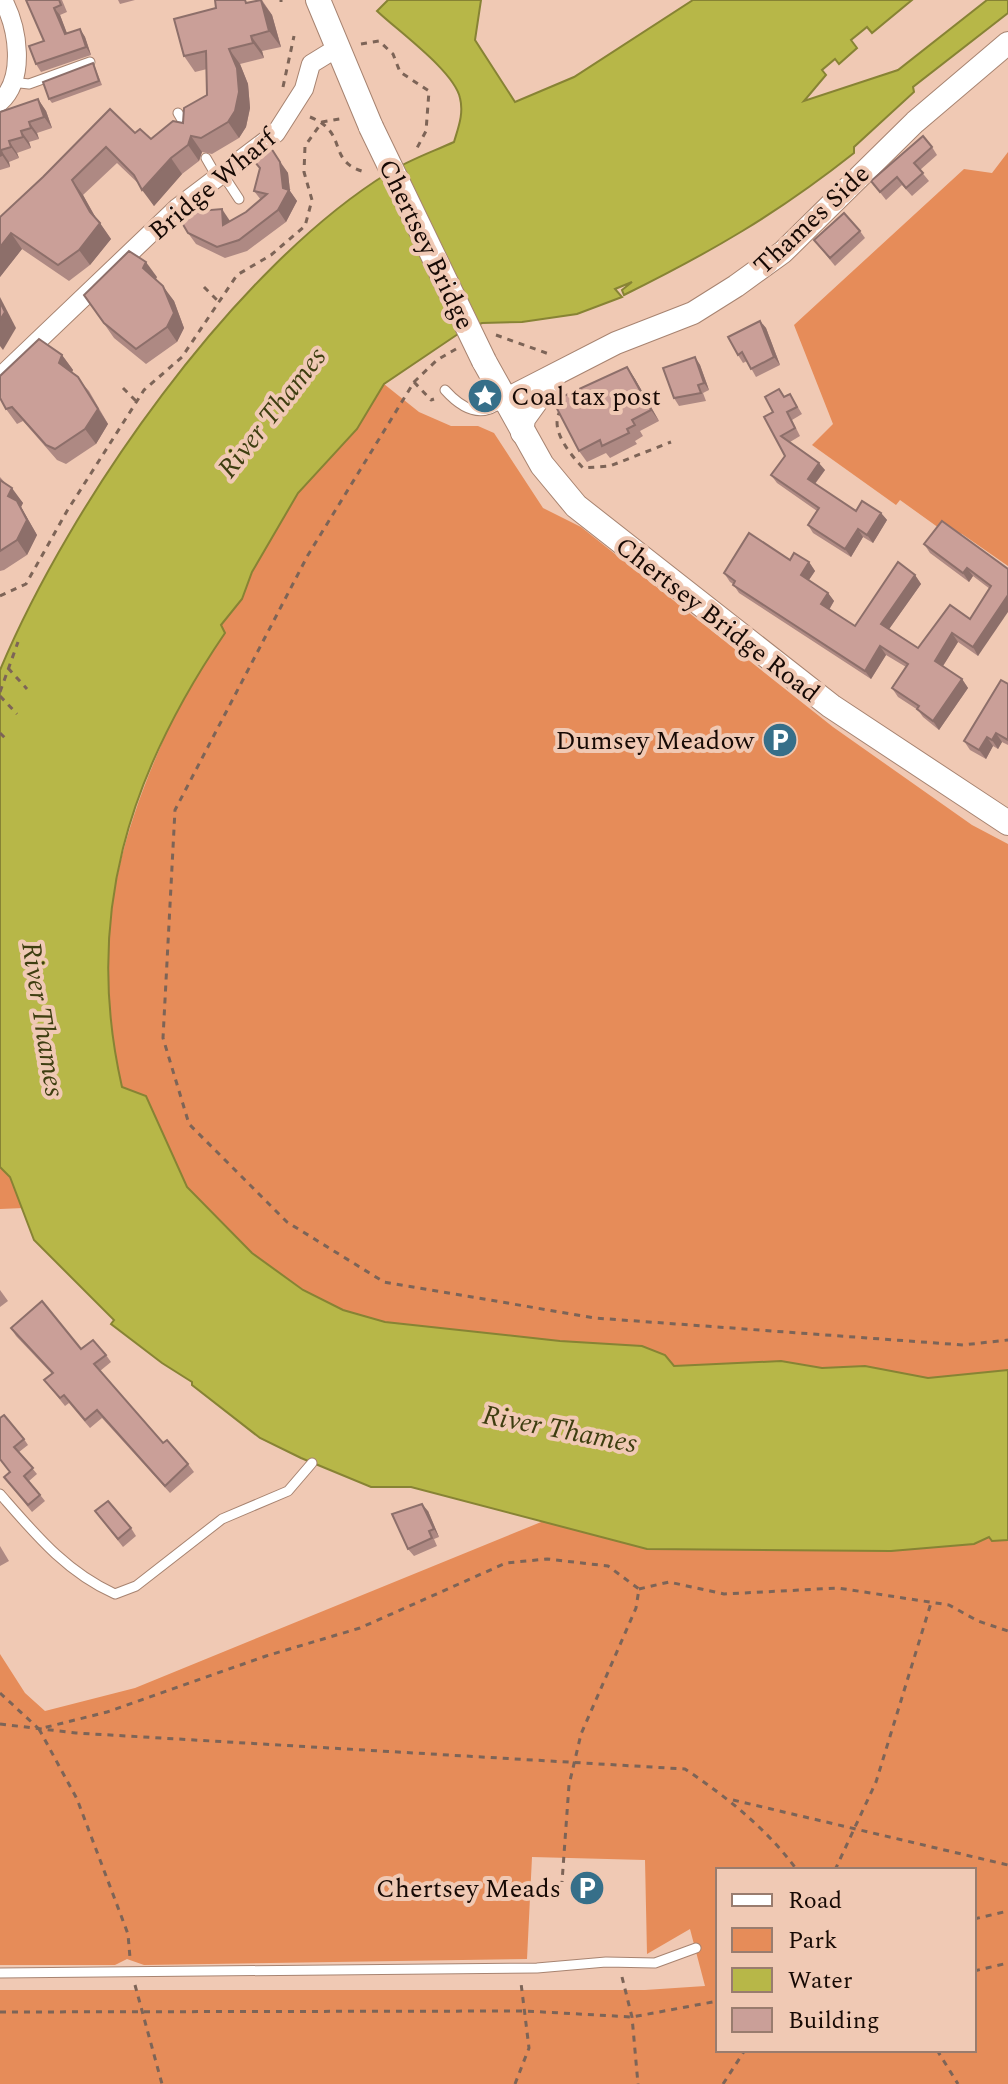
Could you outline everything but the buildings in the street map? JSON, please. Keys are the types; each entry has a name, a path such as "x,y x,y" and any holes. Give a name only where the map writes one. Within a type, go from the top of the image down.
{"main road":[{"name":"Chertsey Bridge","path":"318,0 343,47 363,121 484,361"},
{"name":"Chertsey Bridge Road","path":"484,361 522,433 563,492 611,536 831,706 1008,823"}],"street":[{"path":"0,102 11,82 18,53 3,0"},
{"name":"Thames Side","path":"503,401 557,362 693,313 736,286 783,252 915,122 1008,43"},
{"name":"Bridge Wharf","path":"0,377 177,208 276,133 304,89 311,64 343,47"},
{"path":"522,433 524,419 557,362"}],"lane":[{"path":"11,82 29,84 90,62"},
{"path":"178,113 190,133"},
{"path":"206,158 239,199"},
{"path":"445,390 461,405 481,412 490,412 503,401"},
{"path":"0,1494 46,1547 86,1581 115,1594 136,1586 222,1519 288,1491 312,1463"},
{"path":"0,1973 522,1968 655,1963 696,1948"}],"path":[{"path":"282,88 294,36"},
{"path":"343,47 379,41 393,54 400,72 429,91 426,131 417,148"},
{"path":"306,115 322,122 337,136 340,158 350,168 365,172"},
{"path":"322,122 363,121"},
{"path":"0,596 26,584 67,511 144,390 182,357 237,275 271,255 305,226 312,200 304,172 305,146 322,122"},
{"path":"204,287 219,302"},
{"path":"488,333 557,362"},
{"path":"460,347 437,360 414,382 308,555 175,810 163,1038 189,1124 287,1222 384,1282 595,1318 963,1345 1008,1340"},
{"path":"414,382 431,400 445,390"},
{"path":"123,388 137,402"},
{"path":"567,404 557,413 562,435 583,468 610,466 671,442"},
{"path":"17,714 0,694 18,642"},
{"path":"8,668 27,689"},
{"path":"0,733 7,740"},
{"path":"39,1729 107,1712 266,1656 360,1628 506,1563 547,1559 608,1566 639,1589 669,1582 724,1594 838,1588 949,1605 978,1621 1008,1631"},
{"path":"562,1882 565,1825 575,1761 594,1698 636,1608 639,1589"},
{"path":"836,1868 876,1782 931,1602"},
{"path":"0,1693 39,1729 77,1799 128,1934 143,2015 162,2084"},
{"path":"0,1724 39,1729 685,1769 729,1799 776,1842 796,1868"},
{"path":"729,1799 1008,1865"},
{"path":"976,1919 1008,1911"},
{"path":"622,1962 619,1968 632,2017 638,2084"},
{"path":"976,1971 1008,1963"},
{"path":"515,2084 529,2048 519,1967 522,1968"},
{"path":"0,2012 143,2015 525,2011 632,2017 716,2001"},
{"path":"723,2084 744,2052"},
{"path":"938,2052 958,2084"}],"green space":[{"path":"1008,152 1008,566 962,534 939,528 900,500 896,505 812,445 833,424 794,325 964,169 992,173"},
{"path":"384,384 419,412 451,426 478,426 494,433 543,508 581,527 833,727 972,825 1008,844 1008,1370 928,1378 865,1366 822,1368 781,1361 674,1366 665,1355 642,1346 560,1341 385,1322 343,1310 303,1290 252,1253 187,1187 146,1096 122,1087 113,1042 108,958 117,878 140,797 180,701 225,633 221,625 242,599 252,572 298,492 357,429"},
{"path":"0,1167 10,1177 24,1208 0,1209"},
{"path":"546,1520 647,1549 1008,1532 1008,2084 0,2084 0,1990 645,1990 705,1986 690,1929 647,1954 645,1860 532,1857 527,1959 144,1965 127,1959 115,1965 0,1965 0,1654 25,1693 45,1711 135,1688"}],"water":[{"name":"River Thames","path":"388,0 481,0 475,40 515,102 574,77 693,0 912,0 872,33 867,27 851,40 857,48 839,64 835,59 822,70 826,75 804,101 898,70 987,0 1008,0 1008,13 913,87 914,92 854,147 854,153 743,231 624,295 622,290 632,282 615,289 622,297 577,314 522,322 482,323 458,334 384,384 357,429 298,493 252,572 242,599 221,625 225,633 191,686 163,739 140,794 123,849 112,905 108,964 111,1024 122,1087 146,1096 187,1187 252,1253 303,1290 343,1310 385,1322 560,1341 642,1346 665,1355 674,1366 781,1361 822,1368 865,1366 928,1378 1008,1370 1008,1540 992,1541 989,1537 974,1544 891,1551 647,1549 411,1487 371,1487 260,1438 192,1382 111,1324 114,1320 34,1240 10,1177 0,1167 0,670 30,605 68,535 162,395 216,328 272,268 330,215 388,173 454,142 461,110 456,87 437,64 377,11"}],"place":[{"name":"Coal tax post","path":"485,396"},
{"name":"Dumsey Meadow","path":"780,740"},
{"name":"Chertsey Meads","path":"587,1888"}]}
